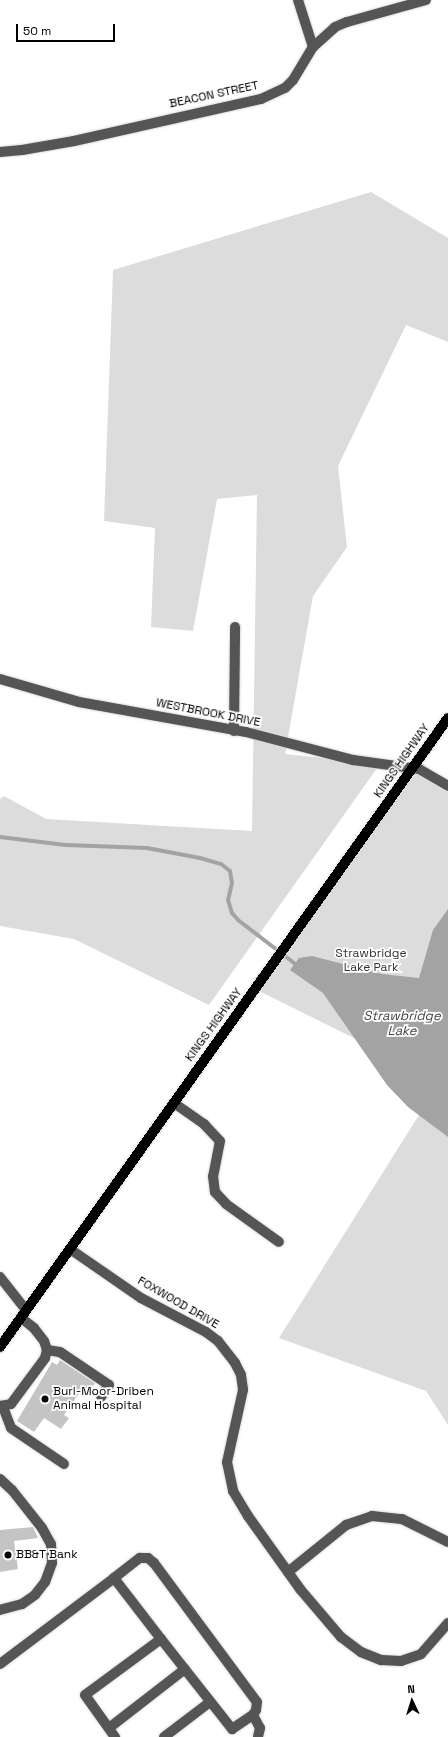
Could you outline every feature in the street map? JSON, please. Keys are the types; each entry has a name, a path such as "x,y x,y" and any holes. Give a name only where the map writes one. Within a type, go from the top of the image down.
{"main road":[{"name":"KINGS HIGHWAY","path":"0,1347 448,718"}],"street":[{"path":"298,0 313,47"},
{"name":"BEACON STREET","path":"0,152 22,150 74,141 261,99 285,88 293,80 313,47 323,36 347,22 426,0"},
{"path":"234,731 235,626"},
{"name":"WESTBROOK DRIVE","path":"0,679 79,702 234,731 353,760 413,768 448,786"},
{"path":"174,1103 204,1124 220,1141 213,1176 215,1192 226,1204 279,1242"},
{"name":"FOXWOOD DRIVE","path":"70,1249 141,1298 206,1332 218,1341 235,1363 241,1375 243,1390 241,1405 229,1447 228,1477 240,1504 288,1572 341,1637 361,1652 381,1660 411,1659 429,1646 448,1623"},
{"path":"0,1277 23,1314 44,1341 47,1350 45,1358 11,1404 1,1407 11,1428 64,1464"},
{"path":"47,1350 60,1352 109,1384 101,1397"},
{"path":"0,1479 12,1490 42,1528 51,1544 52,1563 45,1582 35,1594 22,1604 0,1610"},
{"path":"288,1572 346,1525 372,1516 402,1519 448,1542"},
{"path":"0,1664 140,1558 148,1558 154,1563 257,1702 252,1715 229,1733 210,1702 114,1578"},
{"path":"115,1737 85,1695 161,1639"},
{"path":"109,1728 185,1669"},
{"path":"164,1737 210,1702"},
{"path":"252,1715 260,1728 258,1737"}],"green space":[{"path":"371,192 448,238 448,342 406,325 338,466 347,547 313,596 285,754 380,764 209,1005 74,939 0,926 0,799 4,796 46,819 252,831 257,495 217,499 193,631 151,627 155,528 104,521 113,270"},
{"name":"Strawbridge Lake Park","path":"419,769 448,786 448,1125 382,1052 255,989"},
{"path":"419,1115 448,1134 448,1425 426,1391 279,1338"}],"water":[{"name":"Strawbridge Lake","path":"448,909 448,1137 408,1107 387,1085 323,993 290,970 299,958 312,956 382,974 419,978 433,930"}],"building":[{"name":"Burl-Moor-Driben Animal Hospital","path":"60,1360 95,1383 88,1393 82,1389 64,1415 69,1418 61,1429 44,1418 34,1432 17,1421 52,1362 57,1365"},
{"name":"BB&T Bank","path":"33,1527 38,1538 14,1541 18,1569 0,1572 0,1530"}],"waterway":[{"path":"0,837 66,845 147,848 200,858 221,864 230,871 232,883 228,900 232,913 238,920 298,966"}],"place":[{"name":"Burl-Moor-Driben Animal Hospital","path":"45,1399"},
{"name":"BB&T Bank","path":"8,1555"}]}
